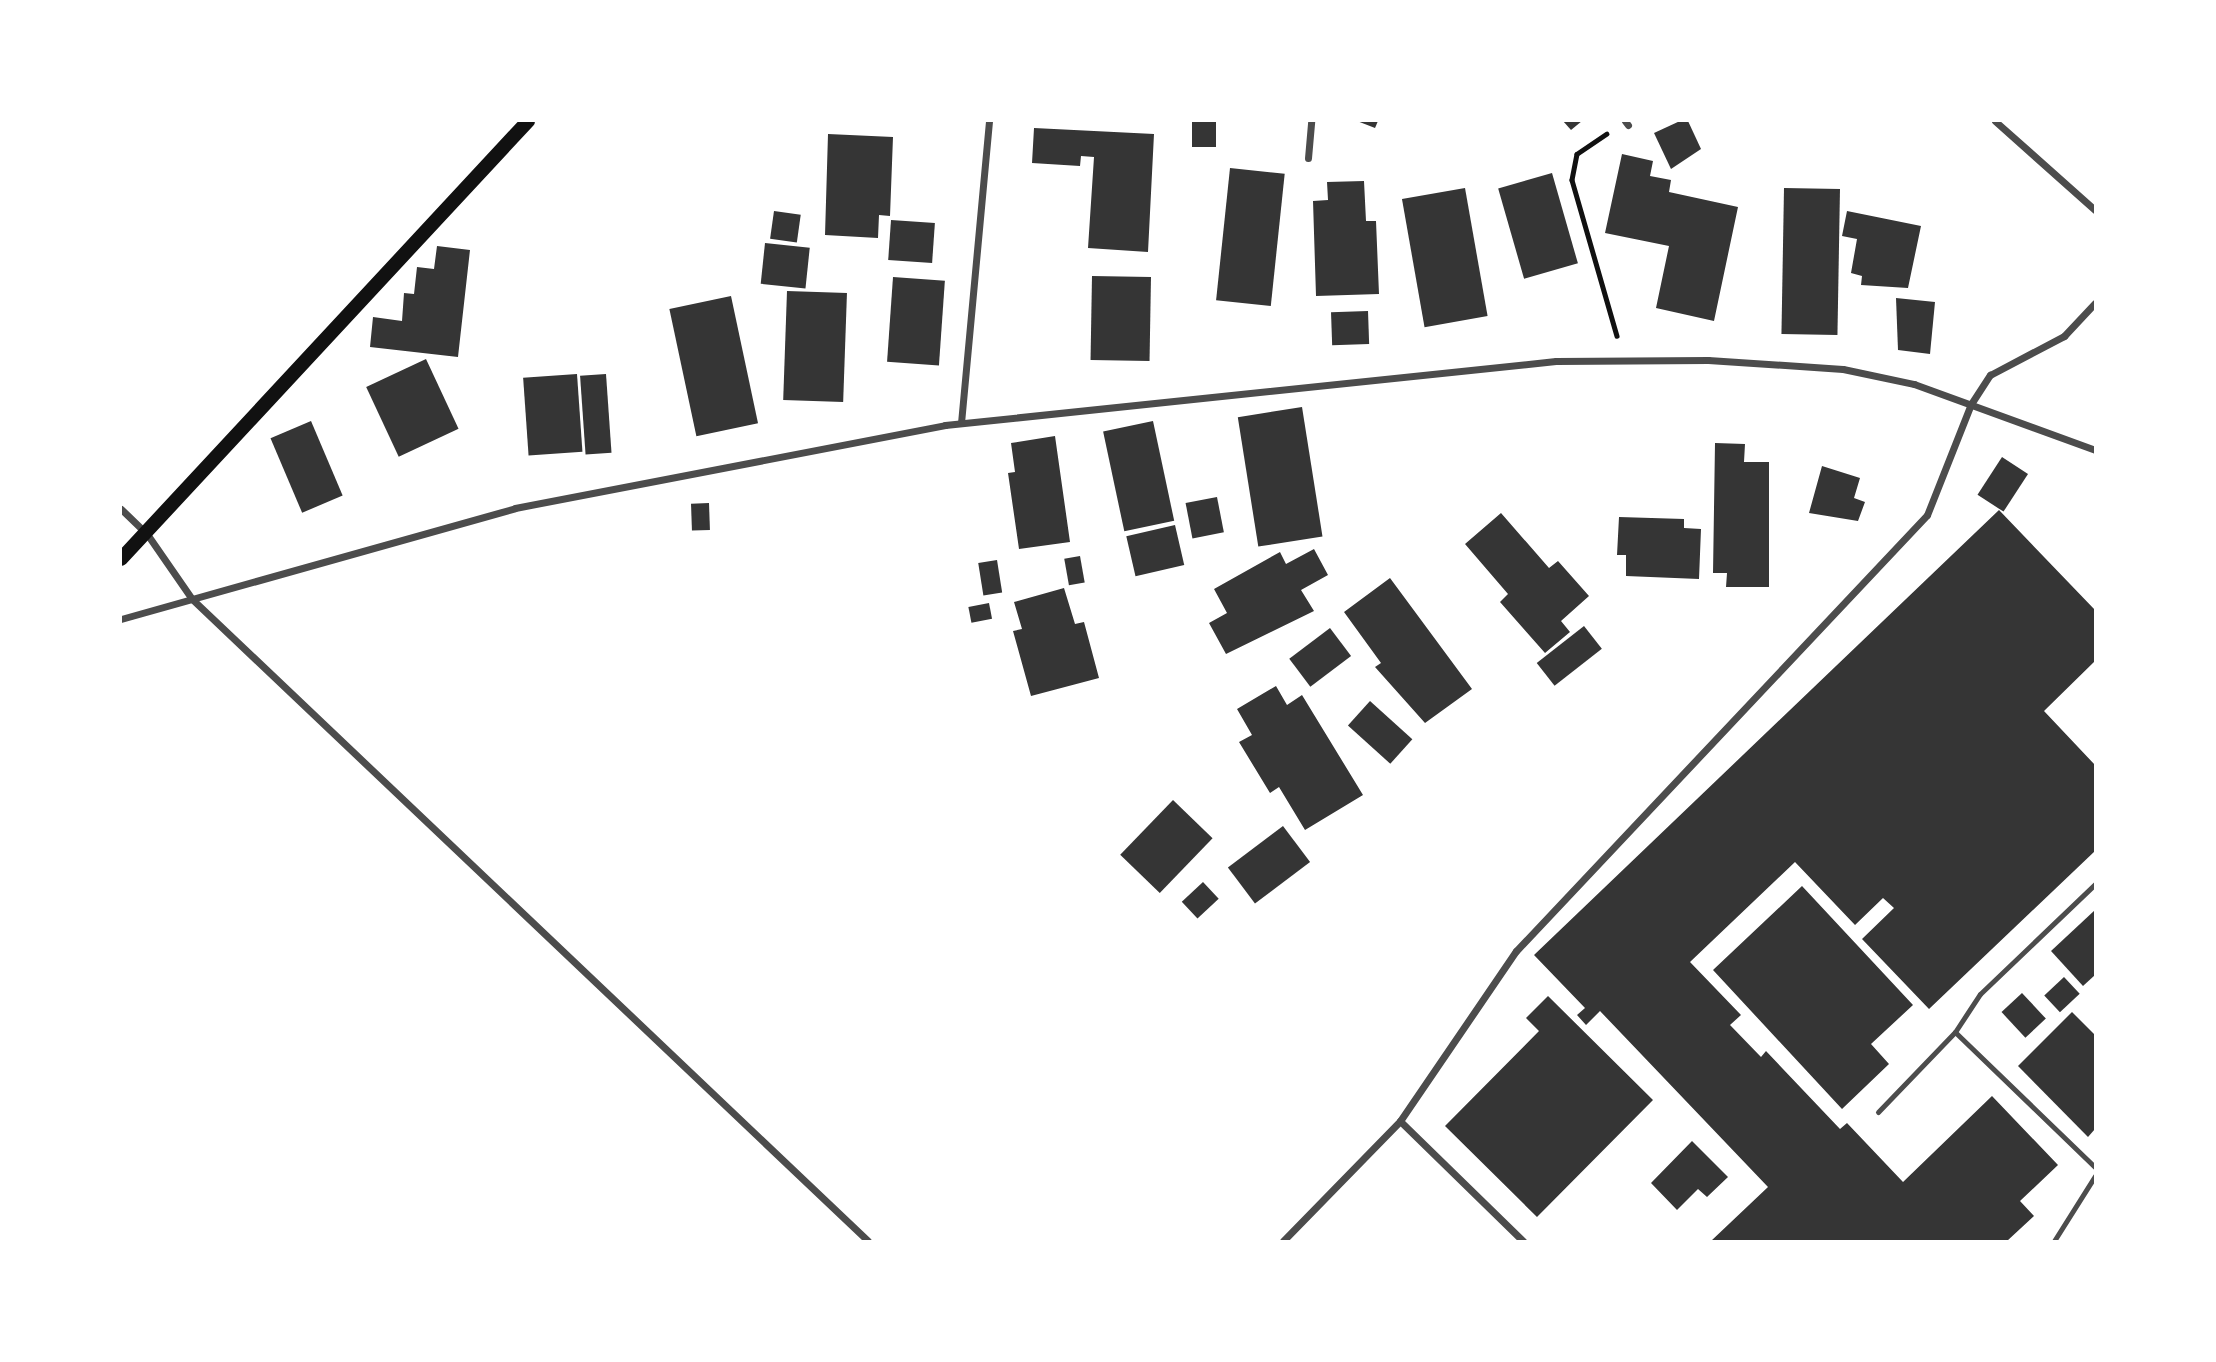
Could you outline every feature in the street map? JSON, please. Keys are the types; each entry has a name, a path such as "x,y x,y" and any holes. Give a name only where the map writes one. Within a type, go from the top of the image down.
{"main road":[{"path":"121,559 528,121"}],"street":[{"path":"961,423 989,121"},
{"path":"1308,158 1311,121"},
{"path":"1995,121 2095,210"},
{"path":"1283,1241 1400,1121 1516,951 1927,515 1970,404 1990,375 2064,336 2095,303"},
{"path":"121,619 515,508 961,423 1556,361 1843,369 1970,404 2095,450"},
{"path":"121,509 147,534 192,599 868,1241"},
{"path":"1400,1121 1523,1241"}],"lane":[{"path":"1878,1112 1955,1032 1980,993 2095,884"},
{"path":"1955,1032 2095,1167"},
{"path":"2054,1241 2095,1176"}],"path":[{"path":"1624,361 1572,180 1577,154 1626,123"}],"building":[{"path":"1192,121 1216,121 1216,147 1192,147"},
{"path":"1357,121 1378,121 1375,128"},
{"path":"1563,121 1582,121 1571,130"},
{"path":"1680,121 1688,121 1701,149 1671,169 1654,133"},
{"path":"1034,128 1154,134 1148,252 1088,248 1094,157 1081,156 1080,166 1032,163"},
{"path":"828,134 893,137 890,216 879,215 878,238 825,235"},
{"path":"1622,154 1653,161 1650,176 1671,180 1669,192 1738,207 1714,321 1656,308 1669,246 1605,233"},
{"path":"1230,168 1285,174 1271,306 1216,300"},
{"path":"1552,173 1578,263 1524,279 1498,188"},
{"path":"1364,181 1366,221 1376,221 1379,294 1316,296 1313,201 1328,200 1327,182"},
{"path":"1465,188 1488,316 1425,327 1402,199"},
{"path":"1784,188 1840,189 1837,335 1781,334"},
{"path":"774,211 801,215 797,242 770,239"},
{"path":"1847,211 1921,226 1908,288 1861,285 1862,276 1851,273 1857,239 1842,236"},
{"path":"891,220 935,223 932,263 888,260"},
{"path":"765,243 810,248 805,288 761,284"},
{"path":"437,246 470,250 458,357 370,347 373,317 402,321 404,293 414,294 417,267 434,269"},
{"path":"1092,276 1151,277 1150,361 1091,360"},
{"path":"893,277 945,281 939,365 887,362"},
{"path":"787,291 847,293 843,402 783,400"},
{"path":"731,296 758,423 696,436 669,309"},
{"path":"1896,298 1935,302 1930,354 1898,350"},
{"path":"1368,311 1369,344 1332,345 1331,312"},
{"path":"426,359 459,429 399,457 366,387"},
{"path":"577,374 582,452 529,456 523,378"},
{"path":"606,374 612,453 586,455 580,376"},
{"path":"1302,407 1322,536 1258,547 1238,417"},
{"path":"311,421 343,496 302,513 270,438"},
{"path":"1153,421 1174,521 1124,531 1103,432"},
{"path":"1055,436 1070,542 1019,549 1008,473 1015,472 1011,443"},
{"path":"1715,443 1745,444 1744,462 1769,462 1769,587 1726,587 1727,573 1713,573"},
{"path":"2002,457 2028,474 2003,512 1977,495"},
{"path":"1822,466 1860,478 1854,498 1865,502 1858,521 1809,513"},
{"path":"1217,497 1224,532 1192,538 1186,503"},
{"path":"709,503 710,530 692,531 691,504"},
{"path":"1999,510 2095,610 2095,661 2044,711 2095,765 2095,851 1929,1009 1862,939 1894,908 1883,898 1855,925 1795,862 1690,962 1741,1015 1730,1025 1761,1057 1766,1051 1840,1129 1847,1123 1903,1182 1992,1096 2058,1165 2020,1201 2034,1216 2007,1241 1711,1241 1768,1187 1600,1011 1586,1025 1577,1015 1585,1008 1534,955"},
{"path":"1501,513 1549,568 1558,561 1589,596 1561,621 1570,632 1545,653 1500,602 1508,594 1465,544"},
{"path":"1619,517 1684,519 1684,528 1701,529 1699,579 1626,576 1626,555 1617,555"},
{"path":"1175,525 1184,565 1136,576 1126,536"},
{"path":"1314,549 1328,575 1301,590 1314,611 1226,654 1209,623 1227,613 1214,589 1280,552 1286,564"},
{"path":"1080,556 1085,583 1069,585 1064,559"},
{"path":"997,560 1002,593 983,596 978,563"},
{"path":"1390,578 1472,689 1425,723 1375,667 1381,663 1344,612"},
{"path":"1064,588 1075,624 1084,622 1099,678 1031,696 1013,631 1022,629 1014,602"},
{"path":"989,603 992,619 971,623 968,607"},
{"path":"1584,626 1602,649 1555,686 1537,663"},
{"path":"1330,628 1351,656 1310,687 1289,659"},
{"path":"1276,686 1287,705 1302,695 1363,795 1305,830 1279,787 1270,793 1239,742 1252,735 1237,709"},
{"path":"1370,701 1412,739 1390,764 1348,726"},
{"path":"1173,800 1213,838 1160,893 1120,855"},
{"path":"1283,826 1310,862 1255,903 1228,868"},
{"path":"1203,882 1219,899 1197,919 1182,902"},
{"path":"1802,886 1913,1005 1871,1044 1889,1064 1842,1109 1713,970"},
{"path":"2095,910 2095,975 2083,986 2051,951"},
{"path":"2064,977 2080,994 2060,1012 2044,995"},
{"path":"2022,993 2046,1019 2025,1038 2002,1012"},
{"path":"1548,996 1653,1100 1537,1217 1445,1126 1539,1031 1526,1018"},
{"path":"2072,1012 2095,1035 2095,1129 2088,1137 2018,1066"},
{"path":"1692,1141 1728,1177 1707,1197 1698,1189 1677,1210 1651,1183"}]}
